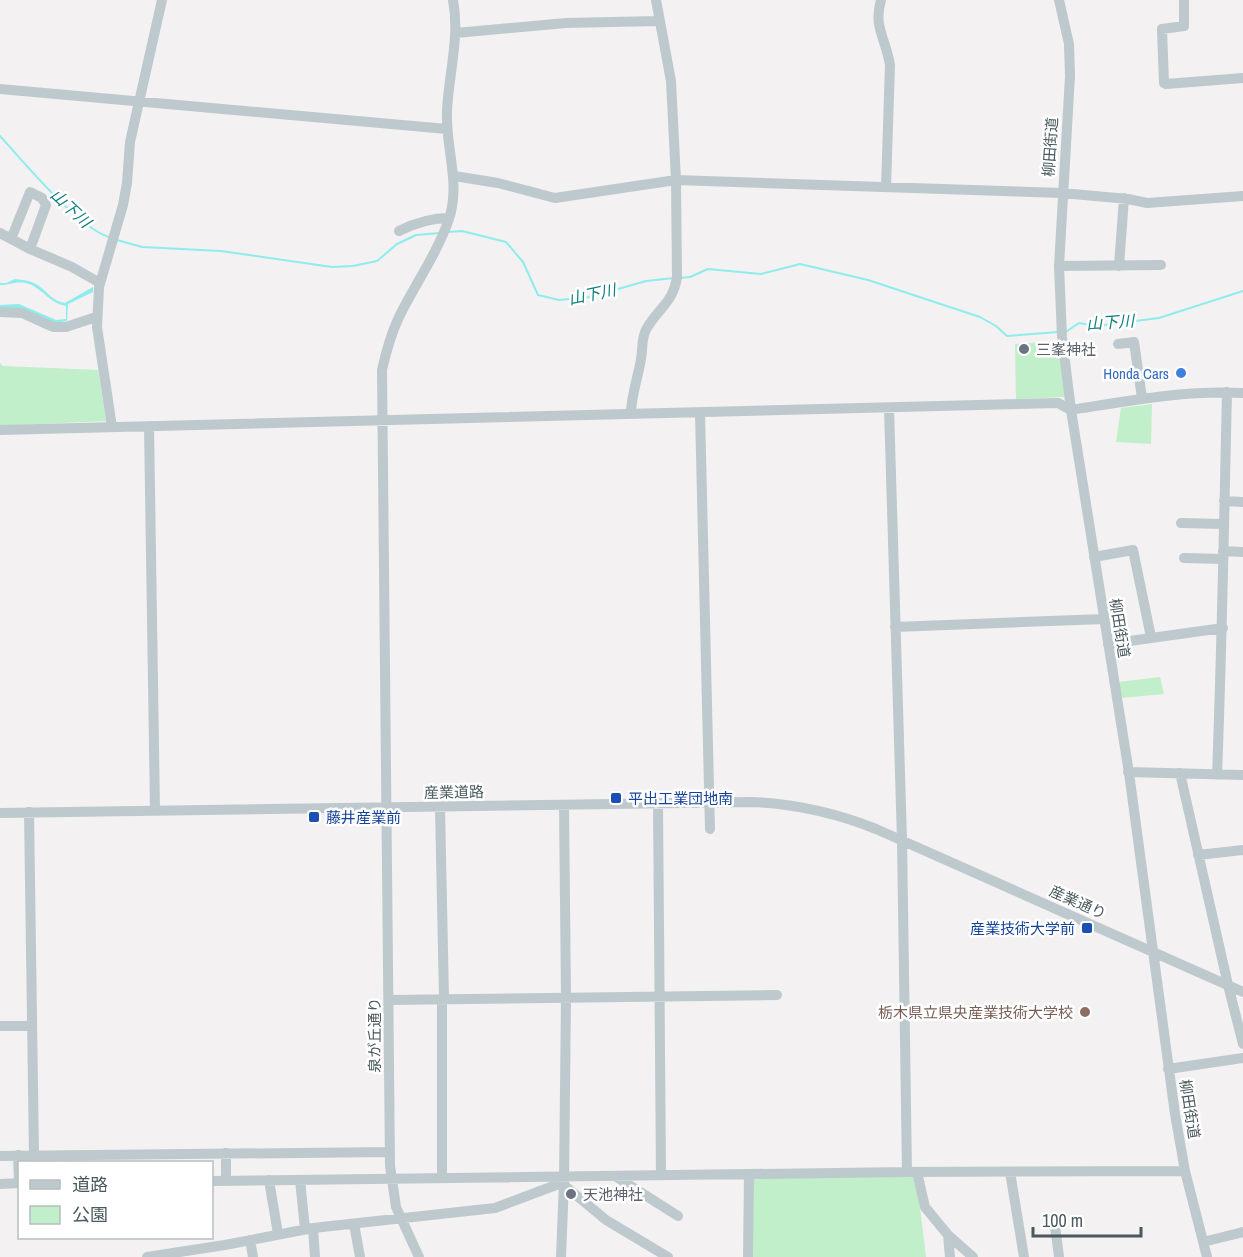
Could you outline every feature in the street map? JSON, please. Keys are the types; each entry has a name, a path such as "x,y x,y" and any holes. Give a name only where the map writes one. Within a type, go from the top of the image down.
{"street":[{"path":"112,427 96,317 100,283 123,206 130,142 162,0"},
{"name":"泉が丘通り","path":"419,1257 395,1201 389,1152 382,370 399,316 416,288 449,218 454,199 454,176 447,129 456,33 456,13 453,0"},
{"path":"631,414 643,335 669,301 675,290 677,277 676,180 670,81 656,0"},
{"path":"881,0 877,21 890,65 886,187"},
{"name":"柳田街道","path":"1059,0 1069,44 1070,76 1062,193 1059,314 1071,410 1128,772 1168,1069 1185,1171 1207,1257"},
{"path":"1184,0 1184,26 1162,29 1164,82 1166,84 1243,78"},
{"path":"456,33 566,23 658,21"},
{"path":"0,89 447,129"},
{"path":"454,176 498,183 555,198 676,180 1062,193 1125,198 1147,203 1243,195"},
{"path":"11,239 30,192 42,198 46,206 30,249"},
{"path":"1119,266 1125,198"},
{"path":"399,231 435,218 449,218"},
{"path":"0,233 100,283"},
{"path":"1059,266 1161,265"},
{"path":"0,312 22,313 53,327 66,327 96,317"},
{"path":"1119,344 1134,342 1142,398"},
{"path":"1217,775 1227,392"},
{"path":"0,430 1058,403 1071,410 1176,394 1243,393"},
{"path":"889,408 912,1172 925,1207 948,1235 973,1257"},
{"path":"700,412 710,829"},
{"path":"149,426 155,811"},
{"path":"1224,501 1243,502"},
{"path":"1181,523 1223,524"},
{"path":"1094,557 1133,550 1151,637"},
{"path":"1185,558 1243,552"},
{"path":"895,627 1104,619"},
{"path":"1108,644 1222,628"},
{"path":"1128,772 1243,776"},
{"path":"1180,773 1243,1044"},
{"name":"産業道路","path":"0,813 768,803 846,817 902,840"},
{"path":"658,804 661,1175"},
{"path":"561,1257 566,997 564,806"},
{"path":"440,807 443,999 442,1178"},
{"path":"29,812 34,1155"},
{"name":"産業通り","path":"902,840 1243,992"},
{"path":"1198,855 1243,850"},
{"path":"389,1000 777,995"},
{"path":"0,1026 32,1026"},
{"path":"1168,1069 1243,1058"},
{"path":"0,1156 34,1155 110,1159 226,1153 389,1152"},
{"path":"226,1153 226,1181"},
{"path":"18,1155 18,1161"},
{"path":"213,1181 442,1178 564,1181 614,1176 661,1175 1185,1171"},
{"path":"1010,1172 1024,1257"},
{"path":"748,1257 749,1174"},
{"path":"614,1176 678,1216"},
{"path":"269,1180 278,1234"},
{"path":"300,1180 315,1257"},
{"path":"147,1257 309,1228 495,1208 564,1181"},
{"path":"564,1181 606,1220 668,1257"},
{"path":"0,1184 18,1183"},
{"path":"354,1224 360,1257"},
{"path":"1055,1226 1059,1257"},
{"path":"1203,1242 1243,1232"},
{"path":"948,1235 951,1257"},
{"path":"250,1240 253,1257"}],"green space":[{"path":"1060,341 1066,393 1064,397 1016,399 1015,344"},
{"path":"0,363 3,366 98,370 106,421 0,426"},
{"path":"1152,404 1151,444 1116,442 1121,408"},
{"path":"1160,677 1164,694 1121,698 1118,682"},
{"path":"916,1174 926,1257 750,1257 751,1177"}],"water":[{"path":"15,279 34,283 54,299 65,303 93,287 93,292 68,304 67,321 56,323 0,308 0,305 19,304 56,320 66,319 66,306 55,302 34,286 21,282 0,285 0,283"}],"waterway":[{"name":"山下川","path":"0,136 67,208 96,231 109,237"},
{"name":"山下川","path":"448,232 462,231 506,242 523,262 538,295 559,300 590,297 646,281 674,278"},
{"name":"山下川","path":"117,240 142,247 221,251 332,267 377,261 397,244 416,235 440,233"},
{"name":"山下川","path":"680,278 690,277 708,269 761,274 800,264 868,280 980,317 996,326 1007,336 1058,332"},
{"name":"山下川","path":"1067,331 1079,323 1096,326 1159,318 1243,291"}],"place":[{"name":"三峯神社","path":"1024,349"},
{"name":"Honda Cars","path":"1181,373"},
{"name":"平出工業団地南","path":"616,798"},
{"name":"藤井産業前","path":"314,817"},
{"name":"産業技術大学前","path":"1087,928"},
{"name":"栃木県立県央産業技術大学校","path":"1085,1012"},
{"name":"天池神社","path":"571,1194"}]}
